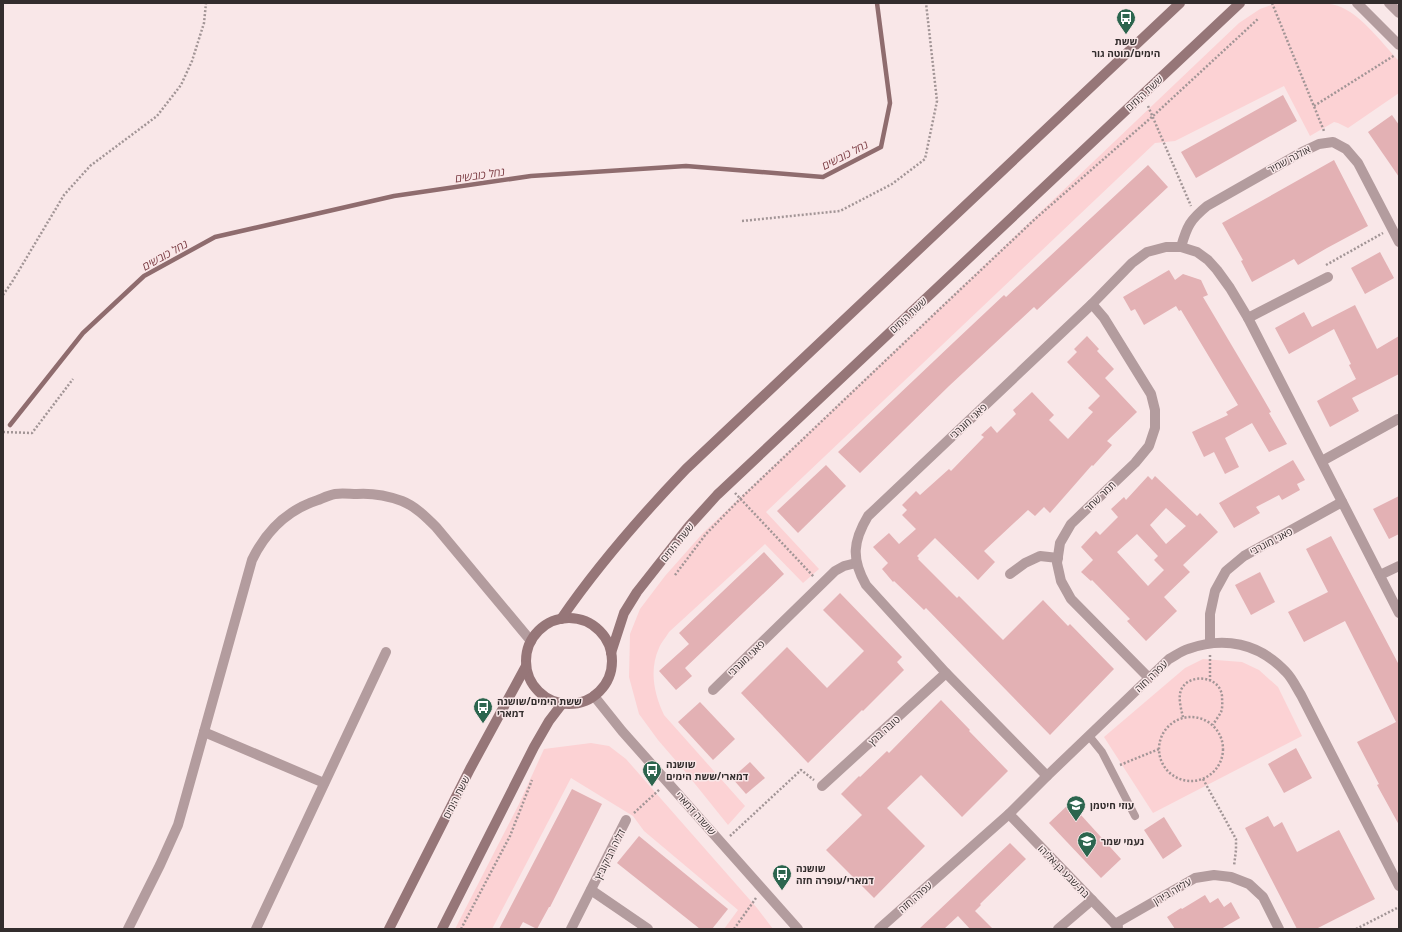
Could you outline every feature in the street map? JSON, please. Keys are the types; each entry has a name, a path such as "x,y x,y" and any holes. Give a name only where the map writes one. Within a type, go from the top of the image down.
{"main road":[{"path":"561,619 581,590 626,533 686,468 1180,3"},
{"name":"ששת הימים","path":"611,654 624,613 638,592 689,526 728,486 1240,3"},
{"path":"575,618 588,622 603,635 607,641 611,654 612,666 609,677 603,688 584,702 562,704 549,700 538,691 530,680 526,666 527,653 531,641 539,631 549,623 561,619 575,618"},
{"name":"ששת הימים","path":"389,929 470,769 526,666"},
{"path":"442,929 534,747 549,721 562,704"}],"street":[{"path":"1357,3 1399,45"},
{"path":"1389,3 1399,13"},
{"path":"1328,143 1333,142 1346,149 1358,163 1399,242"},
{"name":"אולגה שמיר","path":"1181,247 1187,227 1195,216 1207,206 1302,152 1319,144 1328,143"},
{"name":"פאני מוגרבי","path":"713,690 835,571 844,566 856,563 856,546 860,530 868,516 1092,304 1132,263 1147,252 1166,247 1181,247 1197,252 1208,260 1230,288 1248,318 1399,613"},
{"path":"1248,318 1328,277"},
{"name":"תמר שחר","path":"1092,304 1104,318 1151,394 1155,410 1155,428 1149,446 1136,462 1071,524 1060,543 1057,563 1061,581 1071,599 1149,678"},
{"path":"1322,461 1398,419"},
{"path":"128,929 178,825 252,560 258,547 283,518 304,505 334,494 365,494 384,496 403,501 420,512 436,527 531,641"},
{"name":"פאני מוגרבי","path":"1210,643 1210,614 1215,591 1226,571 1244,556 1342,502"},
{"path":"1010,574 1025,563 1040,556 1058,558"},
{"path":"856,563 866,585 946,673 1046,776"},
{"path":"1380,575 1399,566"},
{"name":"עפרה חזה","path":"879,929 1009,814 1046,776 1169,659 1187,649 1210,643 1234,643 1251,647 1267,656 1286,672 1301,695 1399,886"},
{"path":"256,929 386,652"},
{"name":"טובה ברץ","path":"822,786 946,673"},
{"name":"שושנה דמארי","path":"594,696 622,731 798,929"},
{"path":"204,732 324,783"},
{"name":"בת-שבע בן-אליהו","path":"1009,814 1117,926"},
{"name":"'דליה רביקוביץ","path":"571,929 626,820"},
{"name":"עליזה בירון","path":"1117,926 1195,878 1214,875 1232,877 1249,884 1263,897 1280,929"},
{"name":"'דליה רביקוביץ","path":"591,890 648,929"},
{"path":"1058,929 1092,900"}],"lane":[{"path":"1089,736 1102,752 1135,816"}],"path":[{"path":"3,295 64,195 90,166 157,116 181,85 192,61 204,23 206,3"},
{"path":"742,221 840,211 892,184 925,159 937,102 926,3"},
{"path":"1272,3 1328,143"},
{"path":"675,575 706,534 740,499 1035,219 1153,116 1259,18"},
{"path":"1314,106 1399,53"},
{"path":"1143,94 1195,216"},
{"path":"1328,277 1322,268 1392,228"},
{"path":"3,432 32,433 73,380"},
{"path":"728,486 822,584"},
{"path":"1210,643 1210,680"},
{"path":"1182,717 1180,704 1181,689 1186,683 1205,678 1215,682 1221,689 1221,711 1213,725"},
{"path":"1193,716 1204,719 1213,725 1220,733 1223,744 1223,755 1219,765 1213,773 1203,779 1193,781 1183,780 1173,776 1165,769 1160,760 1160,739 1165,730 1173,722 1182,717 1193,716"},
{"path":"1111,770 1159,749"},
{"path":"722,843 801,770 822,786"},
{"path":"461,929 510,836 534,777"},
{"path":"1203,779 1236,839 1232,877"},
{"path":"626,820 667,782"},
{"path":"734,929 762,888"},
{"path":"1356,929 1399,907"}],"shaded area":[{"path":"1277,3 1325,3 1341,7 1349,11 1372,31 1399,61 1399,93 1348,128 1334,122 1310,136 1284,86 1175,141 1155,143 766,512 819,569 803,583 765,544 669,632 656,656 654,665 655,690 664,715 745,806 728,825 658,740 639,714 629,677 630,634 640,609 665,576 703,533 1239,23 1260,9"},
{"path":"1203,659 1242,662 1259,670 1278,687 1302,736 1153,813 1104,737 1185,668"},
{"path":"591,743 609,746 626,759 757,908 773,929 724,929 738,910 644,831 633,816 571,778 492,929 455,929 519,804 544,749"}],"building":[{"path":"1283,95 1297,121 1196,178 1181,152"},
{"path":"1392,115 1399,125 1399,177 1368,132"},
{"path":"1334,160 1368,226 1298,265 1294,259 1252,282 1241,261 1243,260 1222,223"},
{"path":"1148,165 1168,187 1037,310 1034,307 949,386 860,473 838,452 1004,295 1006,297"},
{"path":"1380,252 1394,278 1365,294 1351,268"},
{"path":"1169,270 1175,280 1183,274 1201,280 1208,295 1203,297 1271,412 1269,413 1287,444 1269,452 1252,423 1225,438 1239,467 1225,474 1214,452 1204,457 1192,432 1228,415 1226,412 1238,405 1181,310 1179,311 1176,306 1144,325 1135,309 1131,311 1123,297"},
{"path":"1355,305 1377,349 1399,336 1399,374 1352,398 1359,411 1330,427 1317,401 1356,379 1349,365 1351,364 1334,329 1289,354 1275,328 1304,312 1312,327"},
{"path":"1087,336 1099,349 1097,351 1114,369 1105,378 1137,412 1107,441 1112,445 1093,466 1092,465 1050,513 1044,507 1035,516 1028,510 984,551 995,562 978,580 935,538 917,556 919,558 918,559 957,598 959,596 1003,640 1043,600 1068,626 1070,624 1114,669 1050,735 926,608 924,610 894,581 893,582 882,569 888,563 873,547 889,533 899,544 916,529 902,515 907,510 902,505 916,491 920,495 949,469 951,471 984,437 981,435 991,426 997,433 1016,414 1013,410 1032,392 1054,415 1049,420 1068,439 1093,412 1088,408 1100,396 1067,362 1077,352 1074,349"},
{"path":"1293,460 1305,480 1297,484 1300,490 1282,500 1279,495 1256,507 1260,513 1234,528 1219,503"},
{"path":"826,465 846,486 798,533 777,511"},
{"path":"1148,476 1152,480 1155,476 1197,516 1200,513 1218,532 1183,565 1190,572 1164,597 1177,611 1146,641 1127,621 1130,619 1092,580 1091,581 1081,572 1093,560 1081,547 1096,531 1100,535 1118,517 1111,509 1124,497 1126,500","holes":["1166,508 1186,526 1166,544 1150,525","1137,534 1158,556 1154,560 1164,570 1148,586 1117,552"]},
{"path":"1399,496 1399,534 1389,539 1373,509"},
{"path":"1331,536 1399,665 1399,825 1377,785 1379,784 1357,742 1396,722 1345,621 1304,642 1288,612 1328,592 1306,549"},
{"path":"764,552 784,574 685,668 692,676 676,690 659,671 689,644 679,633"},
{"path":"1260,572 1275,602 1251,615 1235,585"},
{"path":"840,593 902,657 897,662 904,670 808,763 741,693 787,647 827,688 864,651 823,610"},
{"path":"941,700 1008,771 962,817 921,775 887,808 925,846 874,898 826,850 862,815 841,794 887,751 889,753"},
{"path":"700,702 735,739 713,760 678,722"},
{"path":"1296,748 1312,778 1284,793 1268,764"},
{"path":"750,762 765,778 746,794 732,778"},
{"path":"572,789 602,804 550,907 537,929 523,922 519,929 499,929"},
{"path":"1070,803 1121,859 1101,878 1049,823"},
{"path":"1268,816 1274,827 1282,822 1297,852 1339,830 1375,899 1316,929 1297,929 1245,828"},
{"path":"1164,817 1182,846 1163,859 1144,830"},
{"path":"639,836 728,909 712,929 700,929 617,863"},
{"path":"1010,843 1026,859 980,904 981,905 975,911 993,929 970,929 958,916 944,929 919,929"},
{"path":"1205,895 1210,903 1218,898 1224,907 1231,902 1240,918 1221,929 1175,929 1167,917"}],"waterway":[{"name":"נחל כובשים","path":"10,425 83,333 144,276 215,237 394,196 531,176 686,166 823,177 881,147 890,103 877,3"}],"place":[{"name":"ששת הימים/מוטה גור","path":"1126,35"},
{"name":"ששת הימים/שושנה דמארי","path":"483,724"},
{"name":"שושנה דמארי/ששת הימים","path":"652,787"},
{"name":"עוזי חיטמן","path":"1076,822"},
{"name":"נעמי שמר","path":"1087,858"},
{"name":"שושנה דמארי/עופרה חזה","path":"782,891"}]}
